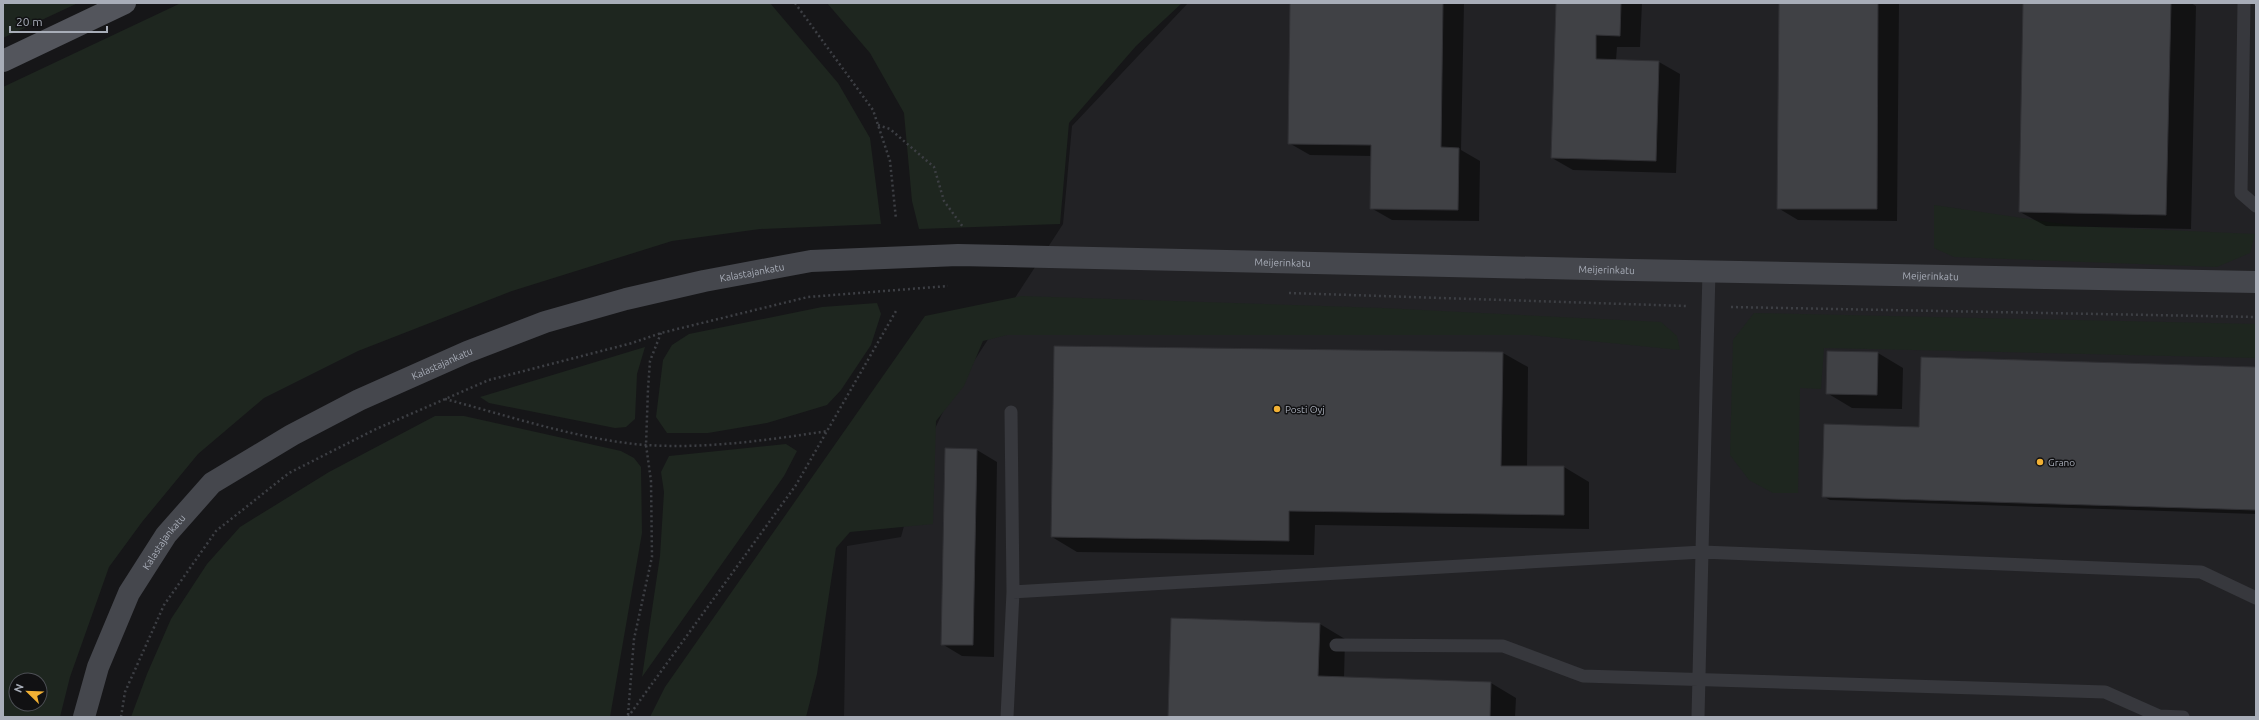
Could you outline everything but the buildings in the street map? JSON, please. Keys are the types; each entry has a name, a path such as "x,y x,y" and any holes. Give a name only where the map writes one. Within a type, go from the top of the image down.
{"main road":[{"path":"3,61 125,3"}],"street":[{"name":"Meijerinkatu","path":"958,255 2256,282"},
{"name":"Kalastajankatu","path":"84,717 98,667 129,593 166,535 212,483 292,435 359,400 467,352 544,322 626,299 704,281 812,261 958,255"}],"lane":[{"path":"2244,3 2241,193 2256,206"},
{"path":"1698,717 1709,271"},
{"path":"1007,717 1014,592 1011,412"},
{"path":"1014,592 1702,552 2201,572 2256,598"},
{"path":"1336,645 1503,646 1583,676 2105,692 2159,716 2183,717"}],"path":[{"path":"795,3 873,110 890,161 896,219"},
{"path":"878,124 890,129 934,167 944,201 983,256"},
{"path":"121,717 125,692 164,605 216,531 289,473 376,429 489,380 632,343 661,333 808,297 954,285"},
{"path":"1287,293 1708,306 2256,317"},
{"path":"628,716 796,485 896,311"},
{"path":"628,716 634,639 652,557 651,481 646,445 650,361 661,333"},
{"path":"444,399 598,438 646,445 705,446 828,431"}],"shaded area":[{"path":"3,3 78,3 3,38"},
{"path":"181,3 770,3 838,83 870,138 881,224 760,229 672,241 512,291 358,351 264,398 198,454 142,522 109,567 70,677 60,717 3,717 3,87"},
{"path":"827,3 1182,3 1136,46 1069,123 1060,224 919,229 912,201 904,113 870,53"},
{"path":"1188,3 2256,3 2256,717 844,717 847,546 901,537 924,452 948,401 1063,224 1072,126"},
{"path":"1934,205 2076,226 2255,234 2250,253 2217,267 1954,257 1934,248"},
{"path":"1021,296 1382,308 1661,322 1677,336 1680,350 1530,335 1007,335 983,341 964,386 936,421 933,524 850,532 836,548 817,674 806,717 650,717 665,687 925,316"},
{"path":"877,303 881,314 871,345 841,390 827,405 767,423 708,433 667,433 656,417 663,360 672,345 689,334 822,307"},
{"path":"1754,313 2256,324 2256,358 1824,348 1821,389 1800,388 1798,493 1773,493 1749,480 1730,455 1733,340"},
{"path":"645,347 637,374 635,419 626,427 615,428 489,403 480,397"},
{"path":"435,416 464,416 621,451 634,458 641,467 642,533 610,717 131,717 147,674 171,619 207,564 240,527 329,472"},
{"path":"786,444 797,451 784,476 642,677 660,556 664,492 661,472 669,456"}],"place":[{"name":"Posti Oyj","path":"1277,409"},
{"name":"Grano","path":"2040,462"}]}
